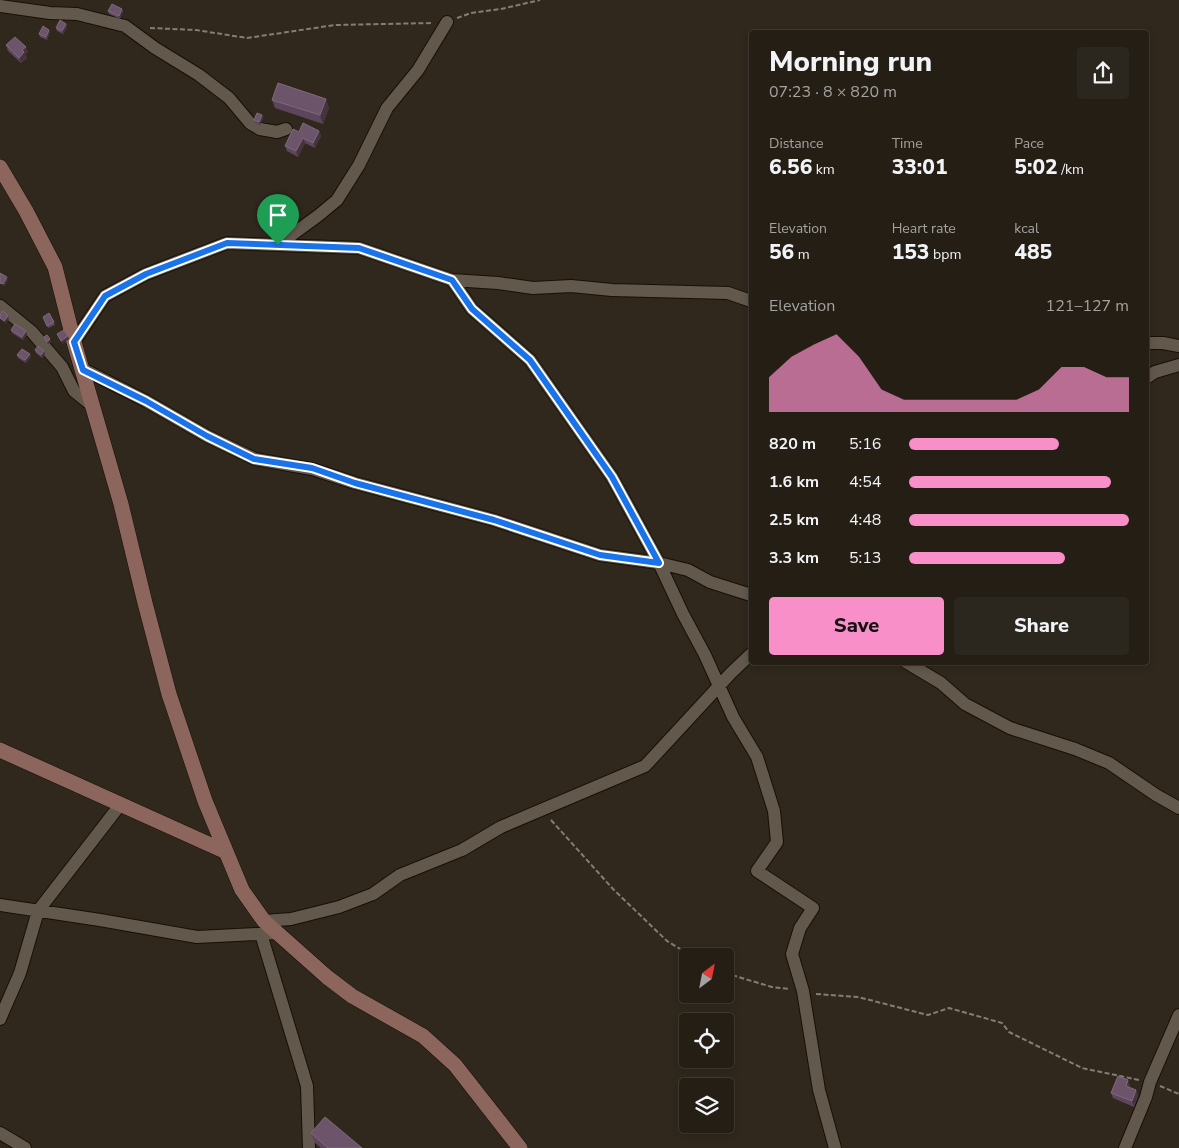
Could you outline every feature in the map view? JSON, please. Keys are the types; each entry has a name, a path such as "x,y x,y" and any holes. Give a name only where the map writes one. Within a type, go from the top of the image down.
{"street":[{"path":"0,6 50,13 77,14 125,26 199,75 229,98 250,123 260,129 277,132 286,130"},
{"path":"278,245 337,200 359,165 387,108 418,70 447,22"},
{"path":"0,167 26,211 55,267 74,342 121,504 169,694 224,851 242,890 263,927 307,1086 309,1148"},
{"path":"74,342 105,296 146,274 227,243 359,248 452,280 498,283 533,288 571,286 612,290 728,293 749,300"},
{"path":"452,280 472,309 530,360 612,477 659,563 705,655 733,717 757,758 774,811 777,842 757,871 813,908 800,928 792,954 803,992 819,1090 834,1148"},
{"path":"0,306 32,332 62,367 74,391 94,407"},
{"path":"1149,343 1179,346"},
{"path":"1149,376 1155,372 1179,366"},
{"path":"83,370 146,401 207,436 254,459 312,468 355,483 494,520 600,555 659,563 688,570 710,582 749,595"},
{"path":"0,905 197,937 263,927 339,907 373,894 400,875 462,850 501,827 645,766 749,656"},
{"path":"911,665 941,683 964,704 1010,728 1075,749 1110,763 1156,795 1179,808"},
{"path":"0,750 224,851"},
{"path":"0,1019 20,973 38,911 120,805"},
{"path":"263,927 277,933 327,977 352,996 423,1036 455,1064 520,1148"},
{"path":"1125,1148 1150,1082 1179,1016"},
{"path":"0,1133 25,1148"}],"path":[{"path":"150,28 196,30 247,38 335,25 447,22 471,13 501,9 540,0"},
{"path":"542,810 614,889 667,941 679,948"},
{"path":"734,976 772,987 858,997 928,1015 949,1008 1002,1023 1010,1032 1082,1068 1150,1082 1179,1094"}],"building":[{"path":"112,4 122,9 119,16 108,11"},
{"path":"60,20 66,24 62,31 56,28"},
{"path":"43,26 49,30 46,37 39,34"},
{"path":"15,37 26,47 22,50 24,52 19,58 6,45"},
{"path":"278,83 326,99 320,115 272,100"},
{"path":"257,113 262,115 259,122 254,120"},
{"path":"303,123 319,131 313,143 303,138 296,151 285,146 293,129 299,132"},
{"path":"0,273 7,277 3,284 0,283"},
{"path":"3,311 8,316 4,321 0,318"},
{"path":"49,313 54,322 47,326 43,317"},
{"path":"15,324 26,331 22,337 11,330"},
{"path":"64,330 68,336 61,341 57,334"},
{"path":"47,335 50,339 47,342 44,337"},
{"path":"38,346 44,351 41,355 35,350"},
{"path":"22,349 30,354 25,360 17,355"},
{"path":"1118,1076 1128,1080 1126,1086 1136,1090 1132,1101 1111,1093"},
{"path":"325,1117 362,1148 328,1148 311,1133"}],"route":[{"path":"227,243 278,245 359,248 452,280 472,309 530,360 612,477 659,563 600,555 494,520 355,483 312,468 254,459 207,436 146,401 83,370 74,342 105,296 146,274 227,243"}]}
